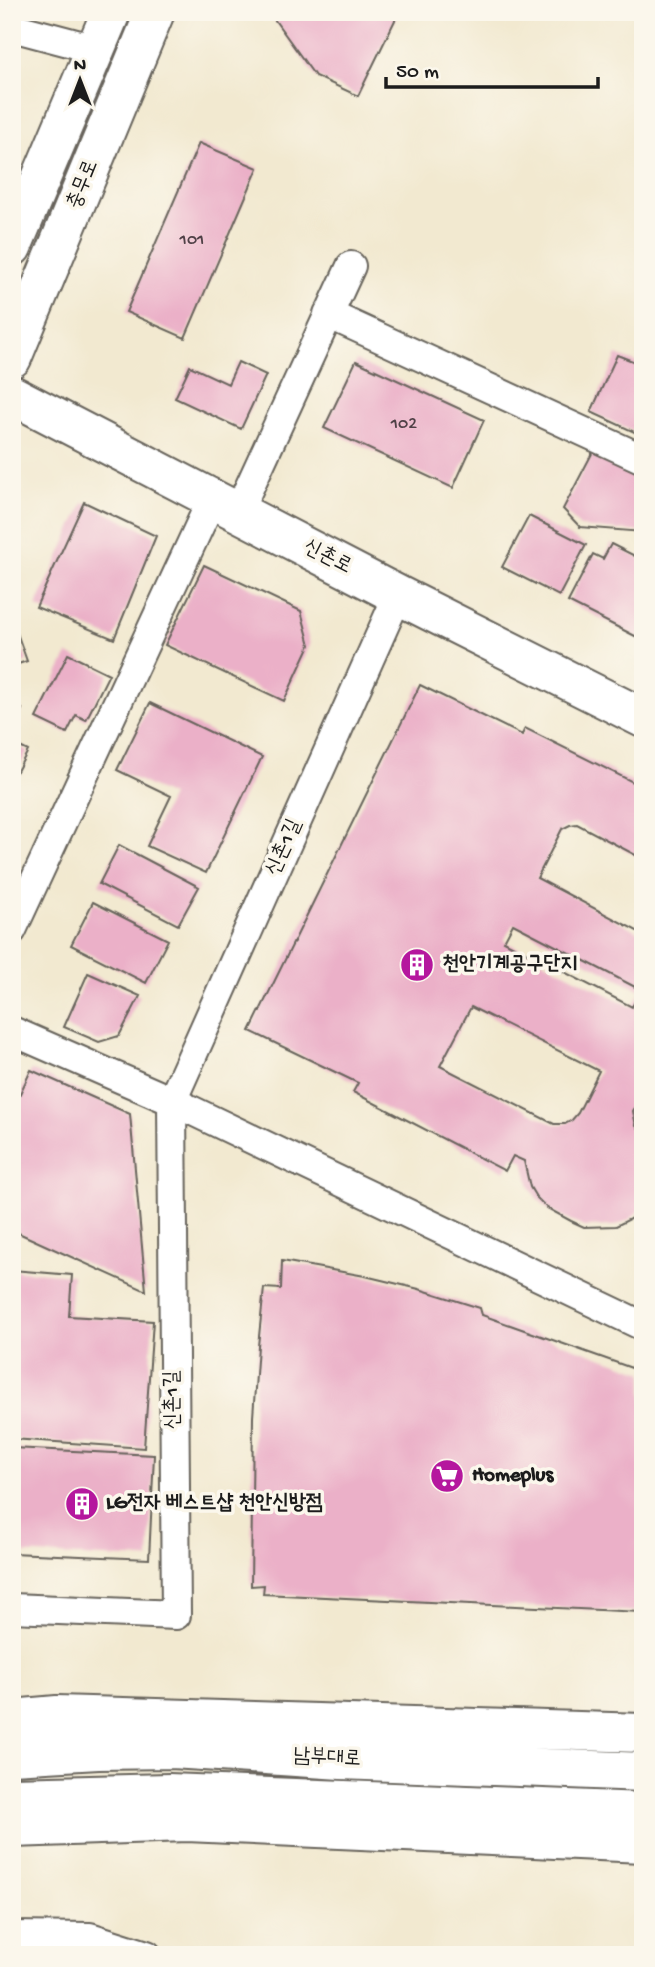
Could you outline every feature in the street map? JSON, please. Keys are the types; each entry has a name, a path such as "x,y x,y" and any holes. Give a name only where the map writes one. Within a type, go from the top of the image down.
{"main road":[{"name":"충무로","path":"12,247 111,12"},
{"name":"충무로","path":"12,358 155,12"},
{"name":"신촌로","path":"12,395 398,595 643,718"},
{"path":"12,1712 643,1733"},
{"path":"12,1719 57,1715"},
{"name":"남부대로","path":"12,1755 172,1749 341,1760 643,1772"},
{"name":"남부대로","path":"12,1797 169,1793 643,1812"},
{"path":"12,1828 187,1822 643,1843"}],"street":[{"path":"12,27 95,49"},
{"path":"12,930 225,506 351,266"},
{"path":"328,314 643,460"},
{"name":"신촌1길","path":"12,1608 176,1615 172,1101 398,595"},
{"path":"12,1031 172,1101 643,1326"},
{"path":"12,1937 90,1937 147,1955"}],"green space":[{"path":"80,1948 112,1955 12,1955 12,1949"}],"building":[{"path":"269,12 399,12 358,96 315,76"},
{"path":"199,143 258,168 185,338 126,312"},
{"path":"617,355 643,365 643,436 591,412"},
{"path":"356,361 484,420 453,488 324,428"},
{"path":"238,362 266,375 241,429 175,398 190,366 228,384"},
{"path":"597,444 643,468 643,532 580,527 563,509"},
{"path":"84,502 156,536 114,639 36,607"},
{"path":"529,516 586,545 559,596 502,567"},
{"path":"611,544 643,560 643,640 568,602 593,554 603,559"},
{"path":"204,565 301,611 310,645 284,701 165,645"},
{"path":"12,619 27,661 12,666"},
{"path":"68,654 109,674 86,720 76,715 67,733 36,718"},
{"name":"천안기계공구단지","path":"420,685 522,735 525,728 643,787 643,859 577,824 570,825 562,829 537,878 643,934 643,1095 633,1111 636,1126 643,1132 643,1207 630,1219 616,1226 584,1227 571,1221 547,1208 536,1197 530,1187 524,1161 513,1156 505,1171 353,1092 358,1083 250,1031","holes":["513,924 641,990 632,1007 504,941","471,1007 599,1071 572,1120 565,1124 554,1124 440,1066"]},
{"path":"150,703 262,757 206,873 147,846 171,796 117,770"},
{"path":"12,704 22,709 12,730"},
{"path":"14,744 28,751 12,775"},
{"path":"119,845 199,887 178,925 99,884"},
{"path":"93,902 168,940 146,983 71,945"},
{"path":"88,973 140,996 119,1036 99,1042 64,1027"},
{"path":"31,1070 130,1114 146,1291 12,1230 12,1095 18,1098"},
{"name":"Homeplus","path":"282,1261 419,1289 480,1308 482,1315 643,1372 641,1612 263,1594 264,1585 251,1586 253,1417 258,1346 264,1288 281,1289"},
{"path":"12,1270 72,1275 69,1316 153,1321 144,1448 12,1439"},
{"name":"LG전자 베스트샵 천안신방점","path":"12,1448 154,1455 149,1559 12,1553"}],"place":[{"name":"천안기계공구단지","path":"417,965"},
{"name":"Homeplus","path":"447,1476"},
{"name":"LG전자 베스트샵 천안신방점","path":"82,1504"}]}
